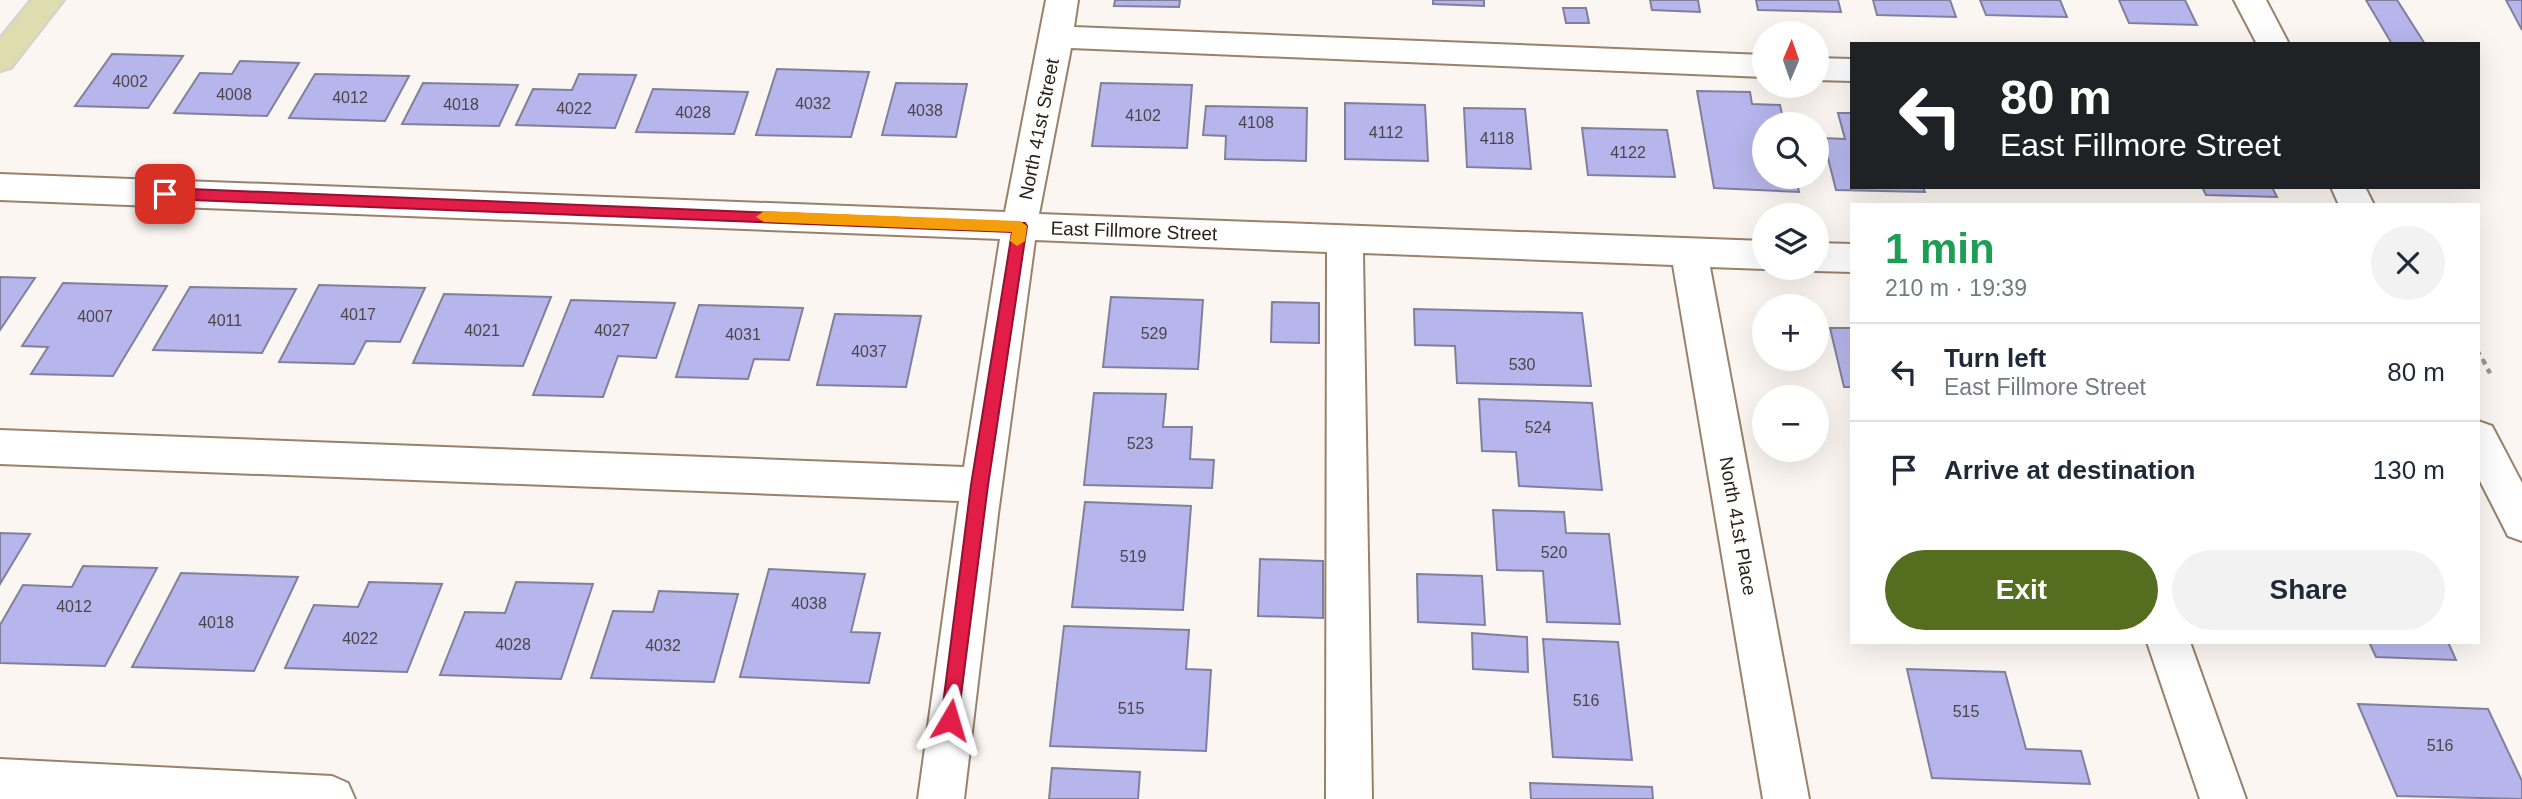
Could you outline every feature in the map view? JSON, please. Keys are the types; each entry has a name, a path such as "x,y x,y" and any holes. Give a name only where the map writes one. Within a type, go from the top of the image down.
{"main road":[{"path":"0,60 48,0"}],"street":[{"path":"2250,0 2272,42"},
{"path":"1059,18 1752,65"},
{"name":"North 41st Street","path":"941,799 979,485 1020,226 1059,18"},
{"path":"1829,69 1850,70"},
{"name":"East Fillmore Street","path":"0,187 1752,255"},
{"path":"1345,239 1349,799"},
{"name":"North 41st Place","path":"1689,252 1786,799"},
{"path":"1829,257 1850,258"},
{"path":"2480,442 2522,523"},
{"path":"0,447 979,485"},
{"path":"2169,644 2223,799"},
{"path":"0,781 332,799"}],"path":[{"path":"2480,355 2492,376"}],"building":[{"path":"1115,0 1180,0 1179,7 1114,6"},
{"path":"1433,0 1484,0 1484,6 1433,4"},
{"path":"1650,0 1698,0 1700,12 1652,10"},
{"path":"1756,0 1838,0 1841,12 1758,10"},
{"path":"1873,0 1950,0 1956,17 1877,15"},
{"path":"1980,0 2060,0 2067,17 1986,15"},
{"path":"2119,0 2185,0 2197,25 2129,23"},
{"path":"2366,0 2397,0 2424,42 2391,42"},
{"path":"2506,0 2522,0 2522,30"},
{"path":"1563,8 1586,8 1589,23 1566,23"},
{"path":"112,54 183,56 148,108 75,106"},
{"path":"240,61 299,63 267,116 174,113 200,73 232,74"},
{"path":"777,69 869,72 851,137 756,135"},
{"path":"315,74 409,76 385,121 289,118"},
{"path":"579,74 636,75 615,128 516,125 533,89 572,90"},
{"path":"423,83 518,85 499,126 402,124"},
{"path":"896,83 967,84 956,137 882,135"},
{"path":"1101,83 1192,85 1187,148 1092,146"},
{"path":"653,89 748,92 734,134 636,132"},
{"path":"1697,91 1750,92 1752,104 1780,105 1781,112 1752,112 1752,189 1798,189 1799,192 1714,188"},
{"path":"1345,103 1425,105 1428,161 1345,159"},
{"path":"1206,106 1307,108 1306,161 1225,159 1226,136 1203,135"},
{"path":"1464,108 1525,109 1531,169 1467,167"},
{"path":"1838,113 1850,113 1850,189 1924,189 1925,192 1836,190 1829,162 1829,138 1845,139"},
{"path":"1582,128 1667,130 1675,177 1588,175"},
{"path":"2203,189 2273,189 2277,197 2206,195"},
{"path":"0,277 35,278 0,330"},
{"path":"63,283 167,286 113,376 31,374 48,347 22,346"},
{"path":"319,285 425,288 400,342 366,341 354,364 279,362"},
{"path":"190,287 296,289 262,353 153,350"},
{"path":"444,294 551,297 523,366 413,363"},
{"path":"1111,297 1203,300 1198,369 1103,367"},
{"path":"571,300 675,303 656,358 618,356 603,397 533,395"},
{"path":"1272,302 1319,303 1319,343 1271,342"},
{"path":"699,305 803,308 789,360 754,359 748,379 676,377"},
{"path":"1414,309 1582,313 1591,386 1457,383 1455,346 1415,345"},
{"path":"835,314 921,316 906,387 817,385"},
{"path":"1830,328 1850,328 1850,387 1844,387"},
{"path":"1094,393 1166,394 1163,427 1192,427 1190,459 1214,460 1212,488 1084,485"},
{"path":"1479,399 1592,403 1602,490 1519,486 1516,452 1482,451"},
{"path":"1085,502 1191,506 1183,610 1072,607"},
{"path":"1493,510 1564,512 1566,533 1609,534 1620,624 1547,622 1543,571 1497,570"},
{"path":"0,533 30,534 0,584"},
{"path":"1260,559 1323,561 1323,618 1258,616"},
{"path":"83,566 157,568 105,666 0,663 0,625 23,585 72,587"},
{"path":"769,569 865,574 851,632 880,633 869,683 740,677"},
{"path":"181,573 298,577 254,671 132,667"},
{"path":"1417,574 1482,576 1485,625 1418,622"},
{"path":"369,582 442,584 407,672 285,668 314,605 358,607"},
{"path":"516,582 593,584 561,679 440,675 465,612 505,613"},
{"path":"659,591 738,594 714,682 591,678 613,611 653,612"},
{"path":"1064,626 1189,630 1186,669 1211,670 1206,751 1050,746"},
{"path":"1472,633 1527,637 1528,672 1473,669"},
{"path":"1543,639 1618,642 1632,760 1553,757"},
{"path":"2370,644 2449,644 2456,660 2376,657"},
{"path":"1907,669 2005,672 2026,749 2081,751 2090,784 1932,778"},
{"path":"2358,704 2488,709 2522,781 2522,799 2397,796"},
{"path":"1052,768 1140,772 1138,799 1049,799"},
{"path":"1530,783 1652,787 1653,799 1531,799"}],"slow traffic":[{"path":"764,217 1020,226 1017,241"}],"route":[{"path":"165,194 1020,226 979,485 950,720"}]}
